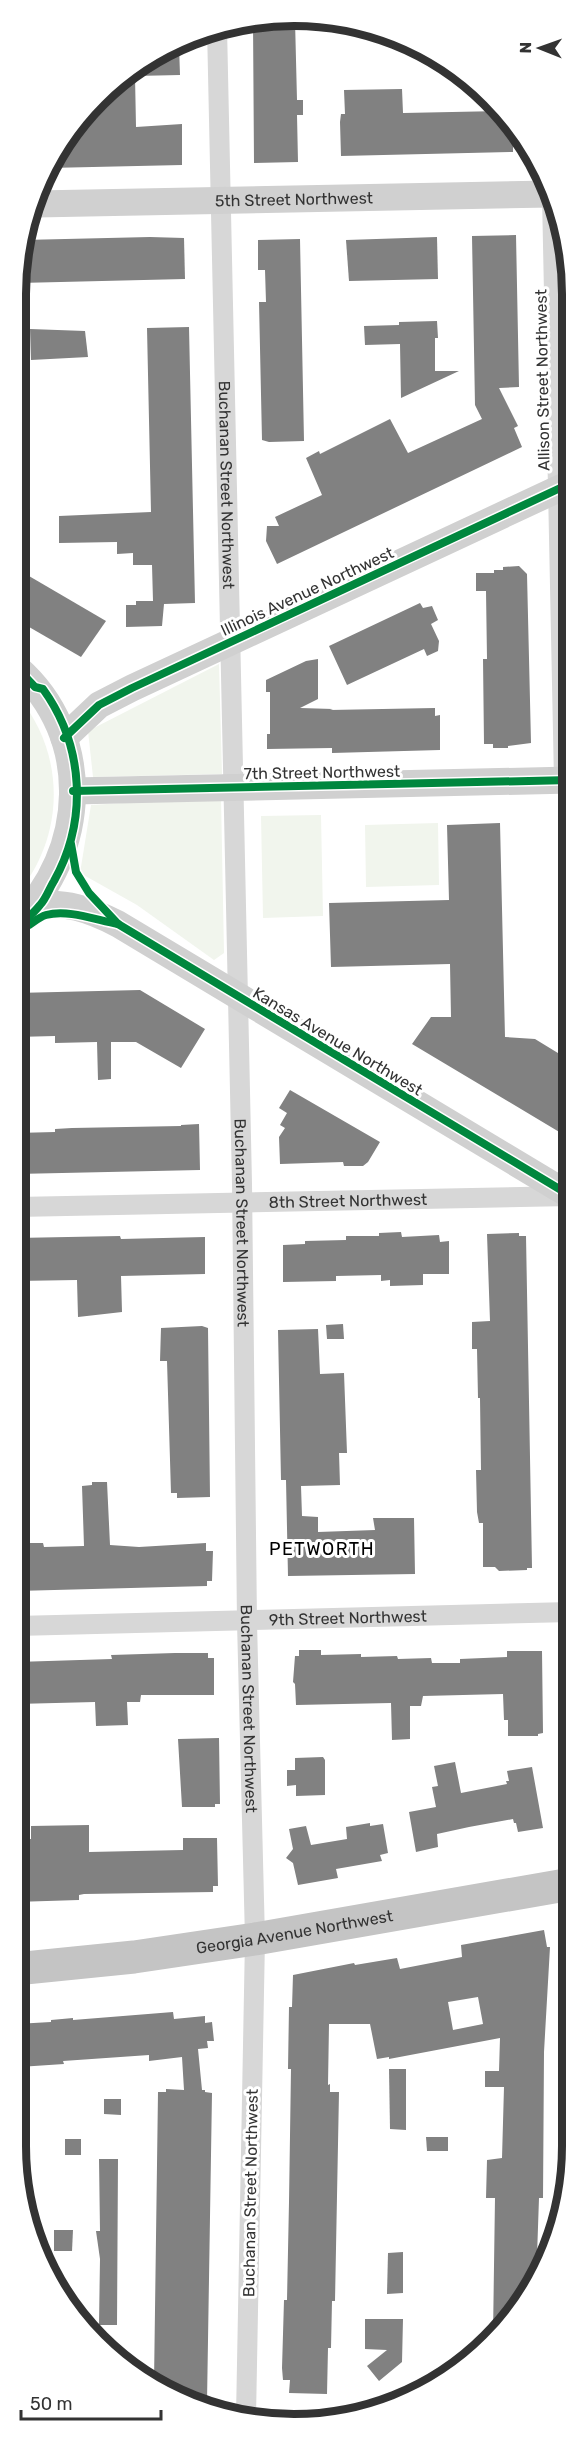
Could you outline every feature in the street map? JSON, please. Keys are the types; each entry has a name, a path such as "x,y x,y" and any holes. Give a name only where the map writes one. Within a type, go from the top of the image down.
{"highway":[{"name":"Georgia Avenue Northwest","path":"26,1968 134,1957 255,1939 562,1886"}],"street":[{"name":"Buchanan Street Northwest","path":"217,37 243,1202 247,1622 255,1939 246,2410"},
{"name":"5th Street Northwest","path":"41,204 543,195"},
{"name":"Allison Street Northwest","path":"553,226 562,438"},
{"name":"Illinois Avenue Northwest","path":"64,738 99,705 562,487"},
{"path":"26,676 47,704 64,738 70,762 73,791 72,819 61,857 26,911"},
{"name":"Illinois Avenue Northwest","path":"47,704 55,706 99,705"},
{"name":"7th Street Northwest","path":"73,791 562,781"},
{"name":"Kansas Avenue Northwest","path":"61,857 61,867 92,910"},
{"name":"Kansas Avenue Northwest","path":"26,914 64,904 92,910 562,1195"},
{"name":"8th Street Northwest","path":"26,1207 243,1202 562,1200"},
{"name":"9th Street Northwest","path":"26,1626 562,1612"}],"shaded area":[{"path":"219,664 222,774 93,777 88,731"},
{"path":"26,708 45,742 54,794 45,847 26,881"},
{"path":"221,797 224,953 214,960 137,905 80,873 91,805"},
{"path":"321,815 323,916 263,918 261,816"},
{"path":"438,823 439,885 366,887 365,825"}],"building":[{"path":"295,26 297,100 303,100 303,115 297,115 298,162 254,163 253,29"},
{"path":"179,51 180,75 138,76"},
{"path":"135,78 136,127 182,124 182,165 57,168 92,117"},
{"path":"402,89 403,113 491,111 513,139 513,152 341,156 340,122 341,114 345,114 344,90"},
{"path":"516,235 519,387 499,388 518,426 514,428 522,447 277,564 266,541 267,526 279,526 275,517 322,495 306,458 319,451 320,454 390,419 408,453 482,419 475,405 472,236"},
{"path":"437,237 438,279 349,281 346,240"},
{"path":"184,238 185,279 26,283 32,240"},
{"path":"300,239 304,441 269,442 262,440 259,302 266,302 265,270 258,270 258,240"},
{"path":"437,321 435,371 459,371 401,398 400,344 365,345 364,326"},
{"path":"189,327 195,603 164,604 162,626 126,627 126,605 136,605 136,601 153,601 152,565 133,565 133,553 117,554 117,542 59,543 59,516 151,512 147,328"},
{"path":"30,329 85,331 88,357 31,360"},
{"path":"519,566 527,574 531,743 508,746 508,748 493,748 493,744 484,744 483,659 487,659 486,591 476,591 476,573 494,573 494,570 503,570 503,567"},
{"path":"26,574 106,621 81,657 26,625"},
{"path":"420,603 423,608 432,606 438,620 431,624 439,641 438,651 427,656 424,649 347,685 329,646"},
{"path":"318,659 318,699 300,708 333,709 330,710 435,708 435,716 440,715 440,750 332,753 332,748 267,749 267,734 270,734 270,692 266,692 266,680 306,661"},
{"path":"500,823 505,1037 535,1039 562,1056 562,1134 412,1044 431,1017 451,1017 450,964 331,967 329,903 449,900 447,825"},
{"path":"140,990 205,1029 181,1068 136,1042 111,1042 111,1079 98,1080 97,1042 55,1043 55,1036 26,1037 26,993"},
{"path":"290,1090 380,1142 368,1162 363,1166 344,1166 343,1162 280,1164 279,1137 285,1128 280,1125 287,1113 279,1108"},
{"path":"199,1124 200,1170 26,1174 26,1133 55,1132 55,1129 72,1128"},
{"path":"401,1232 402,1237 439,1235 440,1242 449,1241 449,1274 423,1274 423,1285 390,1286 390,1280 381,1281 381,1275 336,1276 336,1281 283,1282 283,1245 305,1244 305,1241 346,1240 346,1236 379,1236 379,1233"},
{"path":"519,1233 519,1236 526,1236 532,1568 499,1571 495,1567 483,1567 483,1523 479,1523 477,1512 476,1470 481,1470 480,1398 478,1398 477,1349 472,1349 472,1322 490,1321 487,1234"},
{"path":"205,1237 205,1274 121,1276 122,1312 78,1317 77,1280 26,1281 26,1238"},
{"path":"343,1324 344,1339 327,1339 326,1325"},
{"path":"202,1326 208,1328 210,1497 177,1498 177,1493 171,1493 167,1361 160,1361 161,1328"},
{"path":"318,1329 320,1374 344,1373 347,1453 339,1453 340,1485 301,1486 302,1516 318,1517 318,1532 375,1530 373,1518 414,1518 415,1574 288,1576 286,1480 281,1480 278,1330"},
{"path":"92,1482 107,1482 110,1545 139,1547 206,1543 206,1551 213,1551 212,1581 207,1581 207,1586 26,1591 26,1543 43,1543 44,1547 84,1546 82,1486 92,1485"},
{"path":"299,1650 321,1650 321,1655 361,1654 361,1657 431,1658 432,1663 460,1663 460,1659 507,1657 507,1651 542,1651 543,1733 538,1736 508,1736 508,1720 504,1720 503,1694 423,1696 421,1706 410,1706 410,1739 392,1740 391,1703 296,1705 293,1682 295,1656 299,1656"},
{"path":"208,1653 208,1658 214,1658 214,1695 141,1695 140,1702 127,1702 128,1725 96,1726 95,1702 26,1704 26,1662 112,1659 111,1655"},
{"path":"219,1738 220,1804 215,1804 215,1807 182,1807 178,1739"},
{"path":"323,1757 325,1760 325,1795 296,1796 296,1785 287,1786 287,1770 295,1770 295,1758"},
{"path":"455,1762 461,1793 507,1784 506,1781 509,1781 507,1771 532,1767 543,1828 518,1832 513,1819 469,1827 437,1834 438,1847 416,1852 409,1812 436,1807 432,1787 438,1786 434,1766"},
{"path":"370,1823 370,1826 383,1824 388,1853 380,1855 382,1861 336,1869 338,1878 298,1885 293,1863 286,1858 293,1849 289,1829 306,1826 311,1845 347,1839 346,1827"},
{"path":"89,1825 89,1852 183,1850 183,1838 217,1838 218,1886 213,1886 213,1892 84,1894 79,1895 79,1900 26,1902 26,1839 31,1839 31,1826"},
{"path":"544,1930 547,1947 550,1947 544,2052 543,2198 539,2198 537,2261 517,2295 493,2326 495,2198 486,2198 487,2160 502,2158 504,2087 485,2087 485,2071 499,2071 500,2038 389,2059 389,2057 377,2059 370,2024 329,2024 328,2085 330,2084 330,2092 339,2092 335,2301 332,2301 327,2394 289,2393 290,2380 283,2380 282,2368 284,2300 287,2300 289,2202 291,2069 288,2069 289,2007 292,2007 293,1975 354,1963 355,1965 397,1958 400,1969 462,1957 461,1945","holes":["478,1997 483,2024 453,2030 448,2002"]},
{"path":"173,2012 174,2019 205,2016 205,2023 212,2022 214,2041 207,2041 208,2048 198,2049 202,2090 212,2093 207,2400 175,2387 154,2375 158,2092 166,2092 166,2089 184,2090 182,2057 149,2061 149,2055 63,2061 64,2064 26,2067 26,2023 73,2018 73,2020"},
{"path":"389,2069 406,2069 406,2130 390,2129"},
{"path":"104,2099 121,2099 121,2115 104,2114"},
{"path":"426,2137 448,2137 448,2151 427,2151"},
{"path":"65,2139 81,2139 81,2155 65,2155"},
{"path":"99,2159 118,2159 117,2325 99,2325 100,2259 96,2231 100,2231"},
{"path":"54,2230 73,2230 72,2251 54,2251"},
{"path":"403,2252 403,2293 387,2294 388,2253"},
{"path":"365,2319 403,2319 402,2362 379,2381 367,2366 387,2350 365,2349"}],"cycle path":[{"path":"64,738 99,705 132,688 562,487"},
{"path":"26,678 35,687 43,689 57,711 67,734 77,784 72,833 65,858 44,900 26,919"},
{"path":"73,791 562,780"},
{"path":"71,844 76,872 89,893 118,924 562,1191"},
{"path":"29,925 46,915 63,913 118,924"}],"district":[{"name":"PETWORTH","path":"322,1549"}]}
